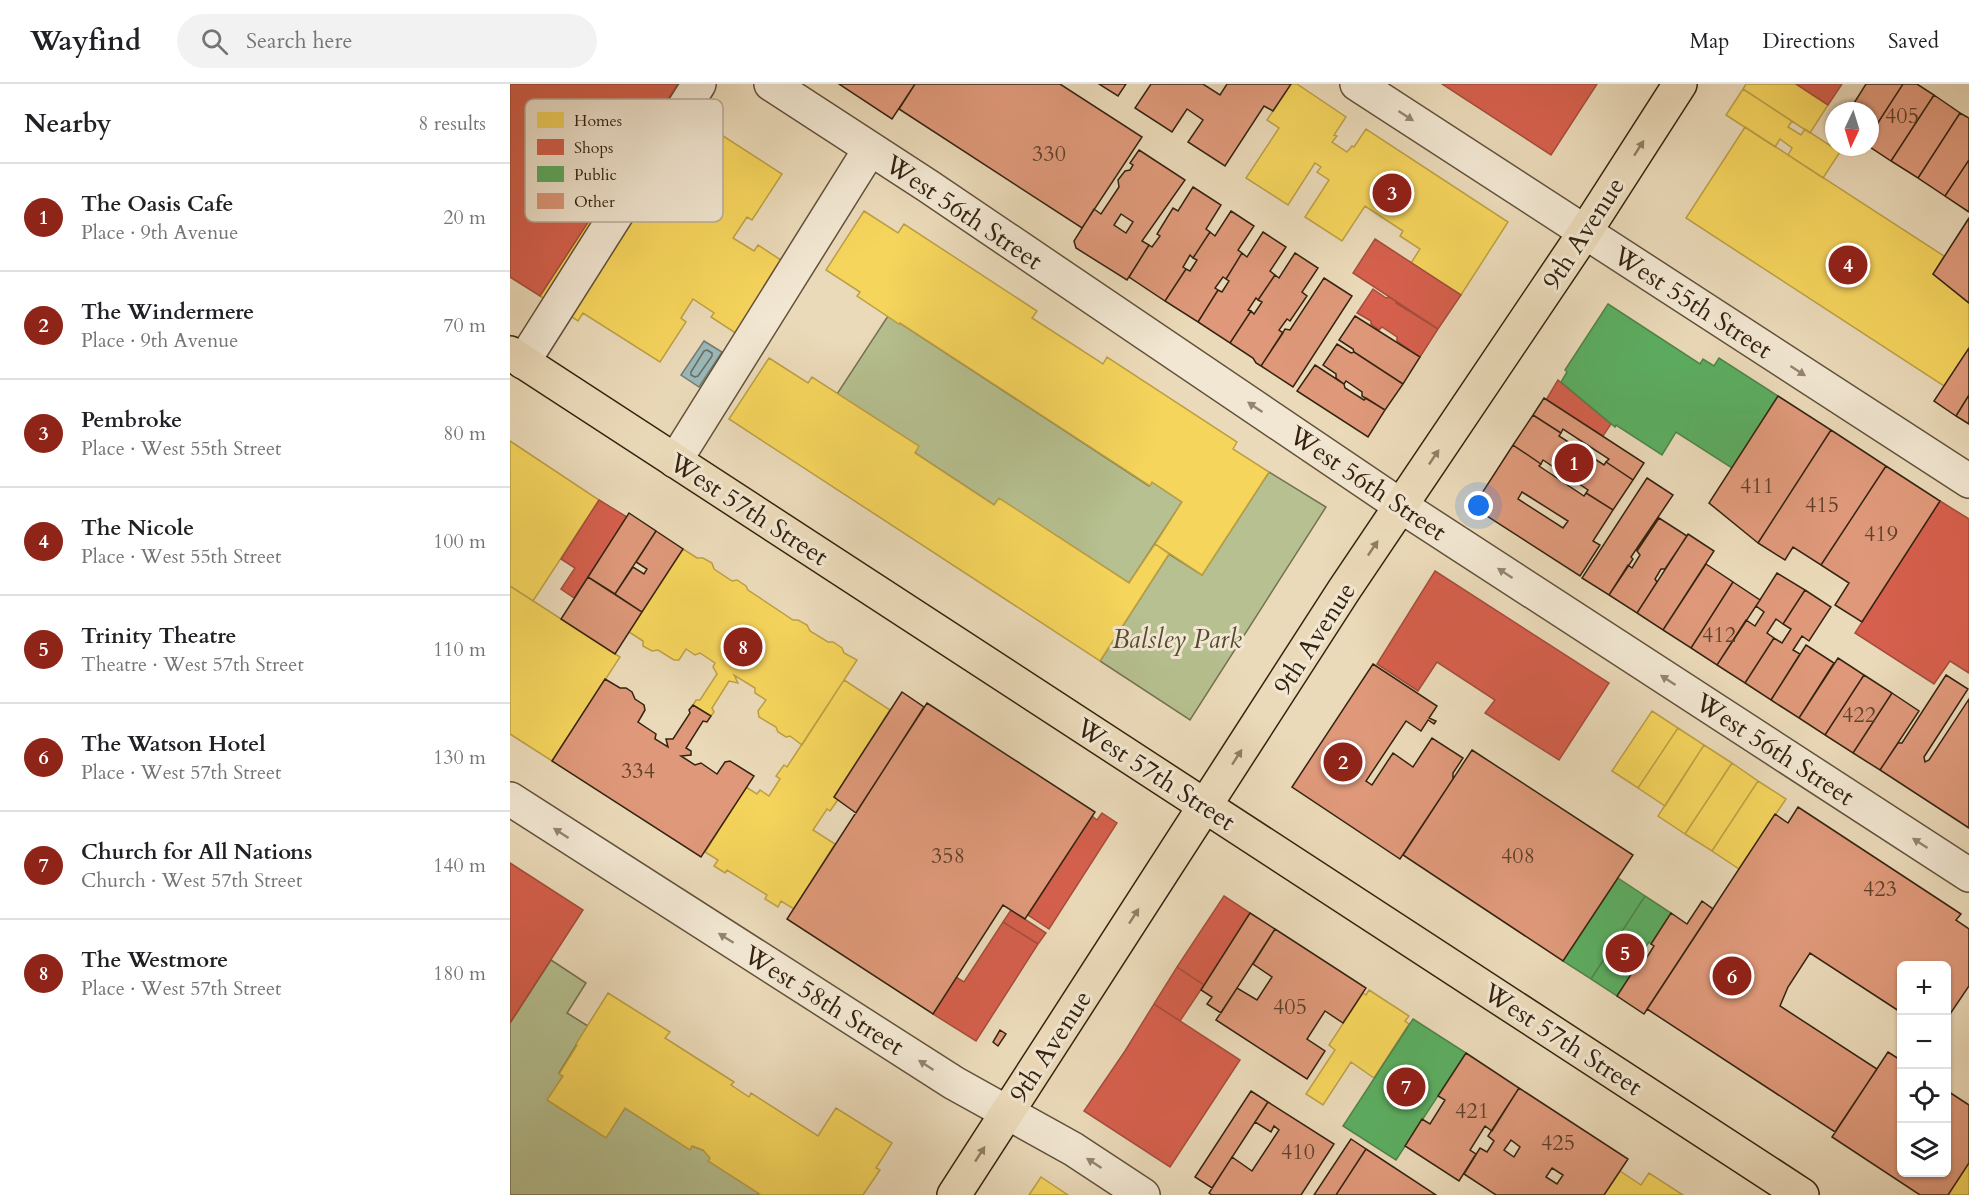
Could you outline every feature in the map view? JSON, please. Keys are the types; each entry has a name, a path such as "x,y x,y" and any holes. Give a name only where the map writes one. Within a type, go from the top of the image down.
{"main road":[{"name":"9th Avenue","path":"954,1195 1344,590 1585,232 1680,84"},
{"name":"West 57th Street","path":"517,358 1802,1195"}],"street":[{"path":"689,99 699,84"},
{"name":"West 56th Street","path":"771,84 928,186 1401,506 1969,875"},
{"name":"West 55th Street","path":"1357,84 1969,481"},
{"path":"675,461 870,149"},
{"path":"517,358 607,222"},
{"name":"West 58th Street","path":"510,799 945,1077 1073,1149 1143,1195"}],"green space":[{"path":"888,316 1149,486 1152,482 1182,502 1129,583 999,499 994,505 915,453 837,394"},
{"name":"Balsley Park","path":"1269,472 1326,507 1190,720 1100,661 1169,554 1202,575"},
{"path":"551,960 586,983 567,1013 588,1026 559,1073 563,1076 548,1100 606,1137 625,1108 690,1149 692,1146 703,1150 761,1195 510,1195 510,1023"}],"water":[{"path":"704,341 722,352 699,387 681,375"}],"building: Homes":[{"path":"678,84 683,84 707,99 668,99"},
{"path":"1291,84 1297,84 1346,117 1332,142 1347,152 1352,146 1354,147 1366,129 1508,222 1461,295 1411,263 1420,249 1400,236 1403,231 1365,206 1342,241 1305,217 1329,180 1317,172 1321,167 1315,163 1288,205 1246,178 1279,128 1267,120"},
{"path":"1746,84 1796,84 1825,103 1825,110 1810,133 1743,89"},
{"path":"1743,89 1792,121 1788,127 1801,135 1805,129 1825,142 1825,156 1837,156 1823,178 1788,155 1792,148 1780,139 1775,147 1726,115"},
{"path":"1745,127 1944,256 1933,274 1969,303 1969,348 1944,386 1686,218"},
{"path":"723,136 782,174 752,220 747,217 733,238 754,251 758,245 784,262 737,334 711,317 714,313 693,299 681,318 686,322 660,362 583,313 578,321 540,296 588,222 723,222"},
{"path":"864,211 898,233 904,224 1037,311 1032,318 1103,364 1107,357 1237,442 1233,449 1269,472 1202,575 1155,544 1182,502 1152,482 1150,486 899,324 857,296 860,292 826,270"},
{"path":"769,358 808,383 812,377 919,446 915,453 994,505 999,498 1129,583 1155,544 1169,554 1100,661 729,419"},
{"path":"510,441 599,500 533,601 510,586"},
{"path":"683,549 697,558 703,558 712,563 714,569 732,581 737,580 793,620 807,625 810,631 828,642 833,642 842,648 844,653 857,660 802,745 790,736 786,737 778,732 776,727 759,717 758,711 766,700 755,693 755,688 734,675 738,683 729,681 712,708 714,712 711,716 693,705 696,700 700,700 717,674 713,667 715,663 700,653 695,655 686,649 679,660 674,660 658,650 652,651 643,646 643,641 629,632"},
{"path":"510,586 620,657 552,761 510,734"},
{"path":"844,680 890,710 834,797 838,799 837,801 830,811 827,809 813,830 835,844 794,909 781,901 778,907 765,899 767,895 727,870 725,873 714,866 718,860 705,852 746,787 757,794 760,790 769,796 780,779 776,776 784,765 787,767"},
{"path":"1652,711 1678,728 1638,788 1612,771"},
{"path":"1678,728 1704,745 1665,806 1638,788"},
{"path":"1704,745 1732,763 1685,834 1658,816"},
{"path":"1732,763 1758,781 1712,851 1685,834"},
{"path":"1758,781 1786,799 1739,869 1712,851"},
{"path":"1369,990 1409,1016 1405,1021 1409,1024 1374,1078 1351,1062 1323,1105 1306,1094 1335,1050 1329,1045 1363,993 1366,995"},
{"path":"608,993 670,1032 665,1038 734,1082 731,1085 749,1097 751,1093 818,1136 836,1108 892,1143 876,1168 880,1170 863,1195 761,1195 708,1161 710,1158 703,1150 692,1146 690,1150 625,1108 606,1138 547,1100 563,1076 559,1074 576,1044"},
{"path":"1969,1163 1969,1195 1948,1195"},
{"path":"1620,1171 1641,1185 1649,1173 1683,1195 1604,1195"},
{"path":"1041,1177 1068,1195 1029,1195"}],"building: Shops":[{"path":"510,84 678,84 668,99 525,99 525,222 588,222 540,296 510,277"},
{"path":"1442,84 1597,84 1551,155"},
{"path":"1796,84 1842,84 1830,102 1825,103"},
{"path":"1375,239 1461,295 1438,329 1353,273"},
{"path":"1373,289 1386,298 1389,297 1396,301 1438,329 1420,357 1397,341 1397,337 1382,327 1379,330 1371,324 1371,321 1357,313"},
{"path":"1558,380 1611,424 1603,436 1546,400"},
{"path":"599,500 627,517 574,598 561,589 575,568 561,559"},
{"path":"1940,501 1969,519 1969,673 1950,661 1934,684 1855,633"},
{"path":"1435,571 1609,683 1559,760 1485,713 1495,700 1437,662 1418,691 1377,664"},
{"path":"1102,813 1117,823 1049,929 1028,915 1092,816 1097,820"},
{"path":"510,863 583,910 510,1023"},
{"path":"1224,896 1250,913 1204,985 1177,967"},
{"path":"1011,910 1046,933 1038,944 1003,922"},
{"path":"1003,922 1038,944 976,1041 933,1014 956,977 964,982"},
{"path":"1177,967 1204,985 1180,1021 1154,1004"},
{"path":"1154,1004 1240,1060 1170,1167 1084,1111"}],"building: Public":[{"path":"1608,304 1700,364 1703,359 1714,366 1719,358 1778,396 1732,468 1676,432 1662,455 1616,425 1615,427 1561,382 1567,372 1565,370"},
{"path":"1618,878 1645,896 1591,979 1563,961"},
{"path":"1645,896 1671,913 1651,944 1649,942 1637,960 1639,962 1617,996 1591,979"},
{"path":"1413,1019 1466,1053 1396,1160 1343,1126"}],"building: Other":[{"path":"839,84 915,84 892,119"},
{"path":"915,84 1060,84 1142,137 1082,228 899,109"},
{"path":"1099,84 1126,84 1118,96"},
{"path":"1151,84 1203,84 1220,95 1227,84 1291,84 1273,111 1264,106 1225,166 1188,142 1203,120 1187,109 1172,132 1135,108"},
{"path":"1866,84 1903,84 1879,121 1879,102 1855,102"},
{"path":"1903,84 1917,84 1934,95 1891,161 1879,153 1879,121"},
{"path":"1934,95 1960,113 1918,178 1891,161"},
{"path":"1960,113 1969,118 1969,160 1945,196 1918,178"},
{"path":"1139,150 1185,180 1142,241 1149,245 1127,280 1076,248 1074,241 1094,209 1101,214 1119,187 1118,180 1133,165 1130,163","holes":["1121,214 1133,222 1126,233 1114,225"]},
{"path":"1969,160 1969,212 1945,196"},
{"path":"1193,187 1221,205 1206,229 1210,232 1193,258 1190,255 1183,267 1186,269 1165,301 1129,277 1149,245 1152,247 1160,236 1157,234 1173,208 1178,211"},
{"path":"1231,211 1254,226 1238,250 1242,253 1226,279 1223,277 1215,288 1218,290 1198,322 1165,301 1186,269 1190,271 1197,260 1193,258 1210,232 1215,236"},
{"path":"1969,218 1969,303 1933,274"},
{"path":"1263,232 1286,247 1270,271 1275,275 1258,300 1256,298 1248,310 1251,311 1230,343 1198,322 1218,290 1222,292 1229,281 1226,279 1242,253 1247,257"},
{"path":"1295,253 1318,268 1302,292 1307,296 1290,321 1287,319 1279,330 1283,333 1261,366 1230,343 1251,311 1254,314 1262,302 1258,300 1275,275 1279,278"},
{"path":"1324,278 1352,296 1293,387 1261,366 1285,329 1290,330"},
{"path":"1355,316 1420,357 1403,384 1339,340"},
{"path":"1337,344 1351,353 1354,352 1403,384 1385,410 1362,396 1362,392 1346,381 1344,384 1336,378 1336,374 1323,365"},
{"path":"1969,348 1969,395 1956,416 1934,401"},
{"path":"1315,365 1344,384 1345,388 1385,410 1368,437 1297,391"},
{"path":"1969,395 1969,424 1956,416"},
{"path":"1778,396 1831,430 1758,543 1709,503"},
{"path":"1544,398 1644,463 1633,480 1606,462 1609,459 1563,429 1561,433 1533,415"},
{"path":"1533,415 1561,433 1559,436 1604,465 1606,462 1633,480 1613,510 1586,493 1588,490 1543,460 1541,464 1513,445"},
{"path":"1831,430 1886,466 1821,565 1793,547 1785,560 1758,543"},
{"path":"1513,445 1541,464 1539,466 1584,496 1586,493 1613,510 1593,541 1600,545 1580,576 1473,507","holes":["1522,492 1568,521 1563,528 1518,499"]},
{"path":"1886,466 1940,501 1862,622 1835,605 1849,583 1821,565"},
{"path":"1647,478 1673,495 1631,557 1633,559 1609,595 1582,578"},
{"path":"629,513 656,531 615,594 588,577"},
{"path":"1659,518 1687,536 1665,569 1661,569 1655,579 1657,582 1637,613 1609,595 1628,565 1632,568 1640,555 1637,551"},
{"path":"656,531 683,549 642,612 615,594 633,567 644,574 647,569 636,562"},
{"path":"1688,534 1714,551 1663,630 1637,613"},
{"path":"1706,564 1733,582 1691,648 1663,630"},
{"path":"1777,573 1805,590 1783,624 1776,619 1767,633 1774,638 1745,683 1717,665 1746,620 1755,626 1764,612 1756,606"},
{"path":"588,577 642,612 615,654 561,619"},
{"path":"1733,582 1760,600 1717,665 1691,648"},
{"path":"1805,590 1831,607 1809,641 1802,636 1793,650 1800,654 1771,700 1745,683 1774,638 1782,643 1791,629 1783,624"},
{"path":"1806,645 1834,663 1799,718 1771,700"},
{"path":"1838,658 1864,675 1825,735 1799,718"},
{"path":"1373,664 1437,706 1429,718 1436,721 1434,724 1428,720 1421,731 1406,721 1366,781 1372,785 1393,753 1413,767 1432,738 1463,758 1453,773 1453,779 1400,859 1292,787"},
{"path":"1864,675 1892,693 1853,753 1825,735"},
{"path":"1946,675 1968,689 1924,757 1925,762 1929,760 1969,699 1969,828 1880,770 1898,743 1902,743"},
{"path":"605,679 632,692 635,699 644,705 645,710 638,722 656,734 655,739 668,747 666,739 673,739 693,705 711,716 707,722 703,721 686,748 691,751 691,755 681,756 695,765 701,763 717,774 725,762 730,761 754,776 701,857 552,761"},
{"path":"902,692 924,707 856,813 834,797"},
{"path":"1892,693 1919,711 1880,770 1853,753"},
{"path":"927,703 1095,812 1025,919 1003,905 933,1014 787,919"},
{"path":"1472,750 1633,855 1563,961 1403,855"},
{"path":"1798,807 1961,914 1956,920 1969,929 1969,986 1951,1013 1951,961 1897,961 1897,1010 1810,953 1788,987 1780,1006 1877,1069 1835,1132 1647,1009 1775,814 1788,823"},
{"path":"1702,901 1713,909 1644,1014 1617,996 1639,962 1642,964 1649,954 1654,946 1651,944 1671,913 1687,924"},
{"path":"1250,913 1275,929 1221,1013 1207,1004 1212,997 1201,990"},
{"path":"1275,929 1366,988 1343,1023 1325,1011 1307,1039 1325,1051 1307,1079 1216,1020 1237,988 1257,1000 1272,977 1253,964"},
{"path":"1000,1030 1006,1034 998,1046 993,1042"},
{"path":"1888,1052 1897,1058 1897,1177 1951,1177 1951,1093 1969,1105 1969,1163 1948,1195 1920,1195 1832,1137"},
{"path":"1466,1053 1519,1088 1492,1131 1485,1126 1470,1150 1476,1154 1459,1181 1405,1146 1422,1119 1430,1124 1445,1100 1438,1096"},
{"path":"1519,1088 1628,1159 1604,1195 1496,1195 1464,1174 1480,1148 1487,1152 1494,1141 1488,1136","holes":["1511,1140 1520,1147 1514,1157 1504,1150","1552,1168 1563,1175 1557,1184 1546,1177"]},
{"path":"1251,1091 1268,1102 1212,1188 1195,1177"},
{"path":"1268,1102 1334,1144 1301,1195 1212,1195 1209,1193 1232,1157 1252,1171 1279,1130 1274,1126 1271,1132 1255,1122"},
{"path":"1351,1139 1366,1149 1336,1195 1314,1195"},
{"path":"1366,1149 1436,1195 1336,1195"}],"place":[{"name":"Pembroke","path":"1392,193"},
{"name":"The Nicole","path":"1848,265"},
{"name":"The Oasis Cafe","path":"1574,463"},
{"name":"The Westmore","path":"743,647"},
{"name":"The Windermere","path":"1343,762"},
{"name":"Trinity Theatre","path":"1625,953"},
{"name":"The Watson Hotel","path":"1732,976"},
{"name":"Church for All Nations","path":"1406,1087"}]}
